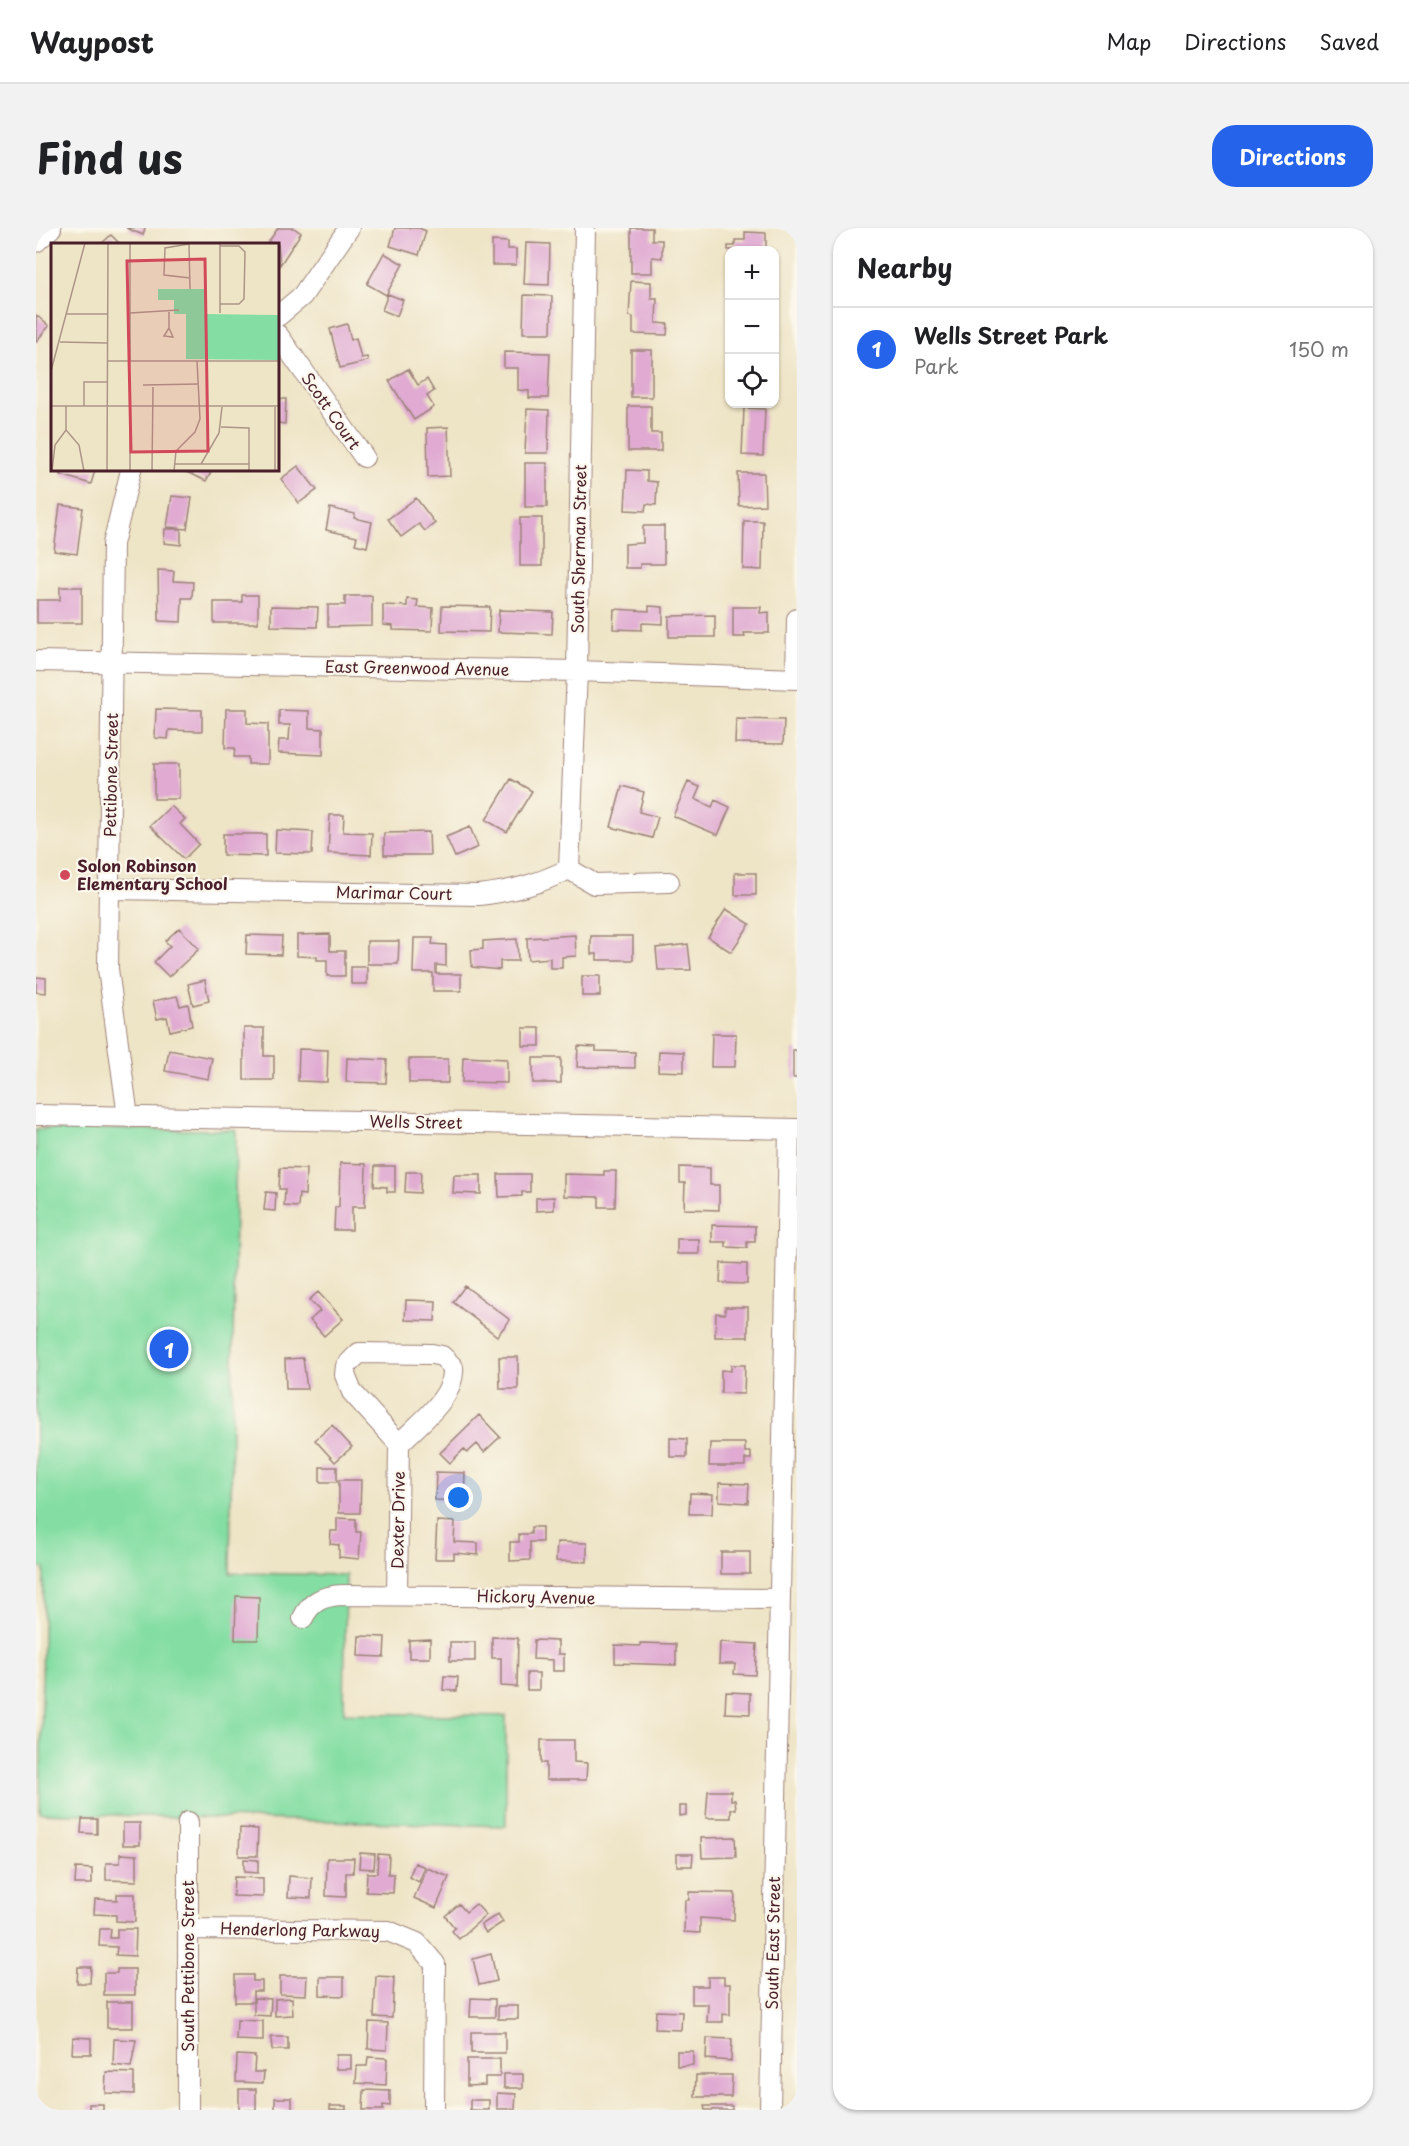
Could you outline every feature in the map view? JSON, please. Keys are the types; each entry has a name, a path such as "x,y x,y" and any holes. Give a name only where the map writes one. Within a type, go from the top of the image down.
{"street":[{"path":"36,242 51,228"},
{"path":"279,315 302,296 349,228"},
{"name":"South Sherman Street","path":"569,869 577,672 585,228"},
{"name":"Scott Court","path":"279,336 364,458"},
{"name":"Pettibone Street","path":"128,1116 108,969 113,544 131,471"},
{"path":"796,679 797,619"},
{"name":"East Greenwood Avenue","path":"36,661 577,672 796,679"},
{"path":"569,869 594,884 669,882"},
{"name":"Marimar Court","path":"110,889 479,895 516,890 543,882 569,869"},
{"name":"Wells Street","path":"36,1115 793,1129"},
{"name":"South East Street","path":"770,2110 780,1599 793,1129"},
{"path":"359,1353 432,1354 442,1356 453,1367 454,1376 448,1391 399,1444 347,1383 346,1366 359,1353"},
{"name":"Dexter Drive","path":"397,1595 399,1444"},
{"name":"Hickory Avenue","path":"303,1618 308,1607 319,1599 330,1596 780,1599"},
{"name":"South Pettibone Street","path":"188,1822 188,2110"},
{"name":"Henderlong Parkway","path":"188,1929 388,1931 417,1943 435,1964 434,2110"}],"green space":[{"path":"36,1129 236,1130 230,1573 346,1575 344,1713 506,1716 506,1826 40,1813 44,1568 36,1567"}],"building":[{"path":"126,228 145,228 143,235"},
{"path":"278,228 294,228 301,233 280,265 279,243 268,243"},
{"path":"395,228 419,228 426,231 419,255 390,246"},
{"path":"631,228 652,228 652,240 662,240 662,258 652,257 652,273 631,273"},
{"path":"745,232 766,233 766,246 735,246 735,240 745,240"},
{"path":"111,235 119,243 102,243"},
{"path":"492,241 508,242 508,249 516,249 516,265 492,265"},
{"path":"526,243 550,244 549,285 524,284"},
{"path":"384,253 403,264 386,295 367,284"},
{"path":"631,281 651,282 651,298 657,298 656,323 668,324 667,335 633,334 633,317 629,316"},
{"path":"388,294 403,300 397,316 382,310"},
{"path":"524,295 552,296 551,333 523,333"},
{"path":"36,315 49,326 36,342"},
{"path":"347,324 351,340 356,338 361,358 367,357 368,361 340,368 330,329"},
{"path":"631,350 652,350 652,397 631,397"},
{"path":"504,352 550,353 548,398 529,398 529,391 518,390 518,368 504,368"},
{"path":"408,369 418,385 427,379 434,391 427,396 434,407 414,420 389,381"},
{"path":"279,399 286,399 285,424 279,423"},
{"path":"628,406 651,406 651,433 661,433 661,451 628,451"},
{"path":"744,408 765,409 763,456 742,455"},
{"path":"527,409 549,410 548,453 525,453"},
{"path":"448,427 450,476 428,477 427,428"},
{"path":"525,463 547,463 547,507 525,507"},
{"path":"298,466 317,490 299,503 281,479"},
{"path":"627,470 647,471 647,481 657,482 656,505 646,504 645,511 625,510"},
{"path":"63,471 95,471 91,484 61,475"},
{"path":"187,471 211,471 206,481"},
{"path":"738,473 764,473 765,505 739,506"},
{"path":"172,496 192,498 187,529 167,527"},
{"path":"416,498 435,523 425,531 419,524 401,537 388,519"},
{"path":"60,505 83,508 77,554 54,551"},
{"path":"330,508 355,514 354,518 372,522 367,547 355,544 357,537 326,530"},
{"path":"520,518 542,518 542,566 520,566"},
{"path":"744,521 763,521 762,570 743,569"},
{"path":"643,526 664,526 664,564 640,564 640,568 625,568 625,544 643,543"},
{"path":"165,529 181,529 181,545 164,543"},
{"path":"158,570 174,571 173,581 193,582 192,598 182,598 181,622 159,621"},
{"path":"60,587 82,587 82,623 37,623 37,600 60,600"},
{"path":"242,595 258,595 258,623 214,623 214,602 242,602"},
{"path":"345,596 372,596 372,626 328,627 328,605 345,605"},
{"path":"407,599 418,600 417,607 433,608 432,631 393,630 393,626 383,625 383,605 407,606"},
{"path":"271,606 318,607 317,627 271,626"},
{"path":"442,606 490,607 489,632 441,631"},
{"path":"649,606 663,607 663,624 642,623 642,630 613,629 614,609 649,611"},
{"path":"733,607 761,607 760,613 769,612 769,633 744,633 745,637 733,637"},
{"path":"499,610 553,612 552,634 498,632"},
{"path":"715,615 715,637 669,637 669,616"},
{"path":"156,709 202,710 202,731 169,730 168,739 155,738"},
{"path":"226,709 247,709 247,723 268,724 268,764 248,764 248,757 234,757 235,748 225,748"},
{"path":"279,710 309,711 309,728 323,729 323,755 278,753 279,740 289,740 290,725 279,725"},
{"path":"736,719 784,720 783,744 735,743"},
{"path":"154,764 179,764 179,799 154,799"},
{"path":"511,779 532,791 507,832 486,820"},
{"path":"688,782 700,787 695,799 712,807 715,800 730,807 718,835 673,816"},
{"path":"622,786 644,792 639,812 658,817 652,838 611,827"},
{"path":"171,806 185,819 180,824 199,844 184,859 150,826"},
{"path":"330,815 344,815 343,832 372,833 371,855 328,853"},
{"path":"470,827 478,847 455,857 446,837"},
{"path":"276,830 313,832 312,854 275,853"},
{"path":"429,832 430,855 384,855 384,833"},
{"path":"223,834 266,834 266,856 223,855"},
{"path":"735,873 756,873 756,895 735,895"},
{"path":"726,909 750,924 731,952 708,937"},
{"path":"179,928 199,949 169,977 154,962 170,946 165,941"},
{"path":"330,934 330,951 345,951 345,976 327,976 327,960 297,956 297,935"},
{"path":"247,935 282,936 281,955 246,954"},
{"path":"575,935 576,956 562,957 562,968 550,968 550,958 528,960 527,938"},
{"path":"591,936 633,936 633,960 597,960 597,954 591,954"},
{"path":"414,938 433,938 432,944 446,945 446,966 436,965 436,974 461,974 461,991 433,991 433,973 413,973"},
{"path":"517,939 518,961 500,961 500,970 472,967 471,950 483,949 483,941"},
{"path":"367,941 399,941 398,964 367,964"},
{"path":"688,944 691,970 658,970 656,948"},
{"path":"351,967 367,967 367,984 351,984"},
{"path":"582,976 600,976 600,996 582,996"},
{"path":"36,977 46,978 46,993 36,992"},
{"path":"205,980 209,1001 193,1005 188,984"},
{"path":"177,996 180,1006 188,1004 192,1026 170,1031 167,1017 157,1019 153,1001"},
{"path":"244,1028 264,1028 264,1056 274,1056 274,1080 244,1080"},
{"path":"523,1028 540,1028 540,1046 523,1046"},
{"path":"712,1034 736,1034 735,1067 711,1067"},
{"path":"578,1046 596,1047 596,1051 635,1052 635,1068 577,1067"},
{"path":"299,1049 328,1050 327,1082 298,1081"},
{"path":"169,1050 212,1058 208,1079 165,1071"},
{"path":"793,1050 797,1050 797,1078 793,1078"},
{"path":"659,1051 684,1052 684,1072 658,1071"},
{"path":"463,1057 507,1059 507,1083 462,1082"},
{"path":"347,1058 387,1060 386,1083 346,1082"},
{"path":"533,1058 561,1058 561,1083 533,1083"},
{"path":"409,1059 448,1059 448,1083 409,1083"},
{"path":"340,1163 366,1164 365,1207 352,1207 352,1230 334,1230 335,1207 339,1207"},
{"path":"375,1166 395,1166 395,1192 387,1192 387,1187 374,1186"},
{"path":"680,1167 710,1168 710,1185 719,1185 719,1210 684,1209 685,1183 680,1183"},
{"path":"280,1168 306,1169 305,1195 299,1194 298,1207 284,1206 285,1189 279,1189"},
{"path":"604,1171 616,1171 615,1207 599,1207 599,1197 564,1196 564,1174 604,1175"},
{"path":"406,1172 421,1172 420,1193 405,1192"},
{"path":"498,1174 530,1174 530,1192 522,1192 522,1196 499,1197"},
{"path":"454,1175 481,1175 481,1194 453,1193"},
{"path":"266,1192 276,1193 275,1211 264,1210"},
{"path":"554,1197 554,1210 536,1211 536,1198"},
{"path":"712,1225 755,1226 755,1242 747,1242 747,1248 726,1247 726,1242 712,1242"},
{"path":"677,1239 699,1239 699,1254 677,1254"},
{"path":"721,1263 747,1264 747,1284 720,1283"},
{"path":"465,1286 510,1320 497,1336 453,1302"},
{"path":"318,1292 343,1319 324,1336 310,1320 320,1311 309,1300"},
{"path":"406,1300 436,1301 435,1321 405,1320"},
{"path":"725,1307 748,1307 748,1337 715,1337 716,1313 725,1314"},
{"path":"499,1357 518,1357 518,1389 500,1389"},
{"path":"303,1358 307,1389 286,1389 285,1359"},
{"path":"731,1365 745,1365 744,1394 721,1393 721,1370 731,1371"},
{"path":"479,1415 500,1437 484,1452 477,1444 467,1453 464,1449 450,1463 440,1453"},
{"path":"332,1425 352,1447 335,1462 315,1440"},
{"path":"670,1438 687,1439 687,1457 670,1457"},
{"path":"710,1443 745,1443 745,1452 751,1452 751,1459 745,1459 745,1466 709,1466"},
{"path":"320,1467 337,1467 337,1482 320,1482"},
{"path":"436,1472 465,1473 464,1501 435,1500"},
{"path":"339,1480 361,1480 360,1513 339,1513"},
{"path":"719,1483 749,1484 748,1503 719,1501"},
{"path":"690,1493 713,1494 712,1514 689,1514"},
{"path":"337,1518 356,1519 356,1532 361,1532 359,1559 339,1557 339,1545 330,1544 331,1531 337,1531"},
{"path":"437,1521 455,1522 454,1542 478,1543 478,1555 454,1553 454,1559 435,1559"},
{"path":"531,1527 542,1527 542,1542 530,1542 530,1560 510,1561 510,1542 519,1542 519,1534 531,1534"},
{"path":"557,1542 587,1543 587,1562 556,1561"},
{"path":"721,1552 750,1552 750,1574 721,1574"},
{"path":"236,1596 259,1597 258,1640 235,1640"},
{"path":"359,1636 385,1637 384,1657 358,1656"},
{"path":"492,1637 518,1638 517,1687 501,1686 501,1658 492,1658"},
{"path":"430,1639 430,1658 409,1658 409,1640"},
{"path":"534,1640 558,1641 558,1654 564,1654 564,1671 553,1671 553,1660 533,1659"},
{"path":"450,1642 475,1642 475,1661 450,1661"},
{"path":"720,1642 757,1644 755,1675 734,1674 735,1664 719,1664"},
{"path":"640,1643 676,1644 676,1665 615,1663 615,1645 640,1646"},
{"path":"527,1673 539,1673 539,1690 527,1690"},
{"path":"444,1676 458,1677 457,1691 443,1690"},
{"path":"726,1692 750,1693 750,1714 725,1713"},
{"path":"541,1740 574,1740 574,1762 587,1763 586,1780 546,1780 546,1763 541,1763"},
{"path":"708,1791 731,1791 731,1800 735,1800 736,1809 731,1809 731,1818 706,1818"},
{"path":"679,1806 686,1806 686,1815 679,1816"},
{"path":"82,1819 97,1819 97,1834 81,1833"},
{"path":"123,1823 140,1823 140,1845 123,1845"},
{"path":"240,1828 258,1829 257,1856 239,1856"},
{"path":"735,1837 736,1857 702,1858 701,1838"},
{"path":"360,1853 375,1854 374,1869 359,1868"},
{"path":"120,1854 137,1855 137,1881 106,1880 106,1863 120,1863"},
{"path":"378,1854 389,1855 388,1874 394,1874 393,1893 366,1892 367,1873 377,1873"},
{"path":"677,1854 693,1854 692,1866 677,1866"},
{"path":"327,1858 354,1858 353,1873 346,1873 346,1897 326,1896"},
{"path":"244,1859 258,1860 258,1873 244,1872"},
{"path":"415,1863 425,1867 419,1882 409,1877"},
{"path":"76,1868 92,1869 92,1884 75,1884"},
{"path":"427,1868 449,1877 436,1908 414,1898"},
{"path":"289,1876 312,1878 311,1898 288,1897"},
{"path":"234,1877 263,1878 263,1897 233,1896"},
{"path":"689,1892 735,1893 734,1920 700,1918 700,1933 684,1932 685,1900 689,1900"},
{"path":"117,1894 135,1894 135,1922 116,1921 116,1915 94,1914 95,1899 117,1900"},
{"path":"459,1904 466,1912 476,1904 486,1915 459,1939 452,1931 455,1928 445,1916"},
{"path":"498,1914 503,1922 486,1933 481,1925"},
{"path":"100,1929 111,1929 110,1938 117,1938 117,1929 136,1929 135,1956 116,1955 117,1947 99,1946"},
{"path":"491,1954 497,1981 479,1985 473,1959"},
{"path":"78,1967 91,1967 90,1983 77,1983"},
{"path":"117,1969 135,1969 135,1995 104,1995 104,1973 117,1973"},
{"path":"235,1975 253,1975 253,1981 262,1981 262,1991 253,1991 253,2002 235,2002"},
{"path":"280,1976 307,1976 306,1995 280,1994"},
{"path":"376,1976 394,1977 392,2018 374,2017"},
{"path":"320,1977 344,1977 344,1996 320,1995"},
{"path":"708,1977 724,1977 724,1984 730,1984 730,2015 723,2014 723,2022 707,2022 708,2004 692,2004 692,1986 708,1986"},
{"path":"254,1998 271,1999 270,2016 254,2015"},
{"path":"292,1998 293,2015 275,2016 275,1999"},
{"path":"471,1998 495,1999 495,2017 470,2017"},
{"path":"107,2002 133,2002 133,2028 107,2028"},
{"path":"498,2006 518,2006 518,2019 498,2019"},
{"path":"656,2011 682,2012 681,2030 655,2029"},
{"path":"237,2020 263,2021 263,2041 236,2040"},
{"path":"369,2022 388,2023 387,2050 368,2049"},
{"path":"471,2032 505,2032 505,2053 471,2053"},
{"path":"73,2037 91,2038 91,2054 72,2054"},
{"path":"271,2037 288,2037 288,2050 272,2050"},
{"path":"707,2038 732,2039 731,2061 706,2059"},
{"path":"114,2039 136,2040 131,2067 113,2065"},
{"path":"677,2051 693,2051 693,2065 677,2066"},
{"path":"237,2055 255,2056 254,2072 264,2072 263,2083 236,2082"},
{"path":"336,2055 351,2055 351,2069 336,2069"},
{"path":"368,2057 387,2058 386,2085 356,2083 357,2066 367,2066"},
{"path":"467,2059 500,2059 500,2077 485,2077 485,2085 467,2086"},
{"path":"106,2072 134,2073 134,2094 105,2093"},
{"path":"504,2074 523,2074 523,2088 504,2088"},
{"path":"696,2075 732,2075 731,2097 695,2097"},
{"path":"239,2089 256,2089 256,2110 239,2110"},
{"path":"364,2090 390,2091 390,2106 383,2105 383,2110 363,2110"},
{"path":"497,2093 516,2094 515,2109 497,2109"},
{"path":"275,2098 292,2098 292,2110 275,2110"},
{"path":"470,2100 489,2100 489,2110 470,2110"},
{"path":"89,2104 103,2104 103,2110 89,2110"},
{"path":"330,2106 346,2106 346,2110 330,2110"},
{"path":"704,2106 732,2106 732,2110 705,2110"}],"place":[{"name":"Solon Robinson Elementary School","path":"65,875"},
{"name":"Wells Street Park","path":"169,1349"}]}
